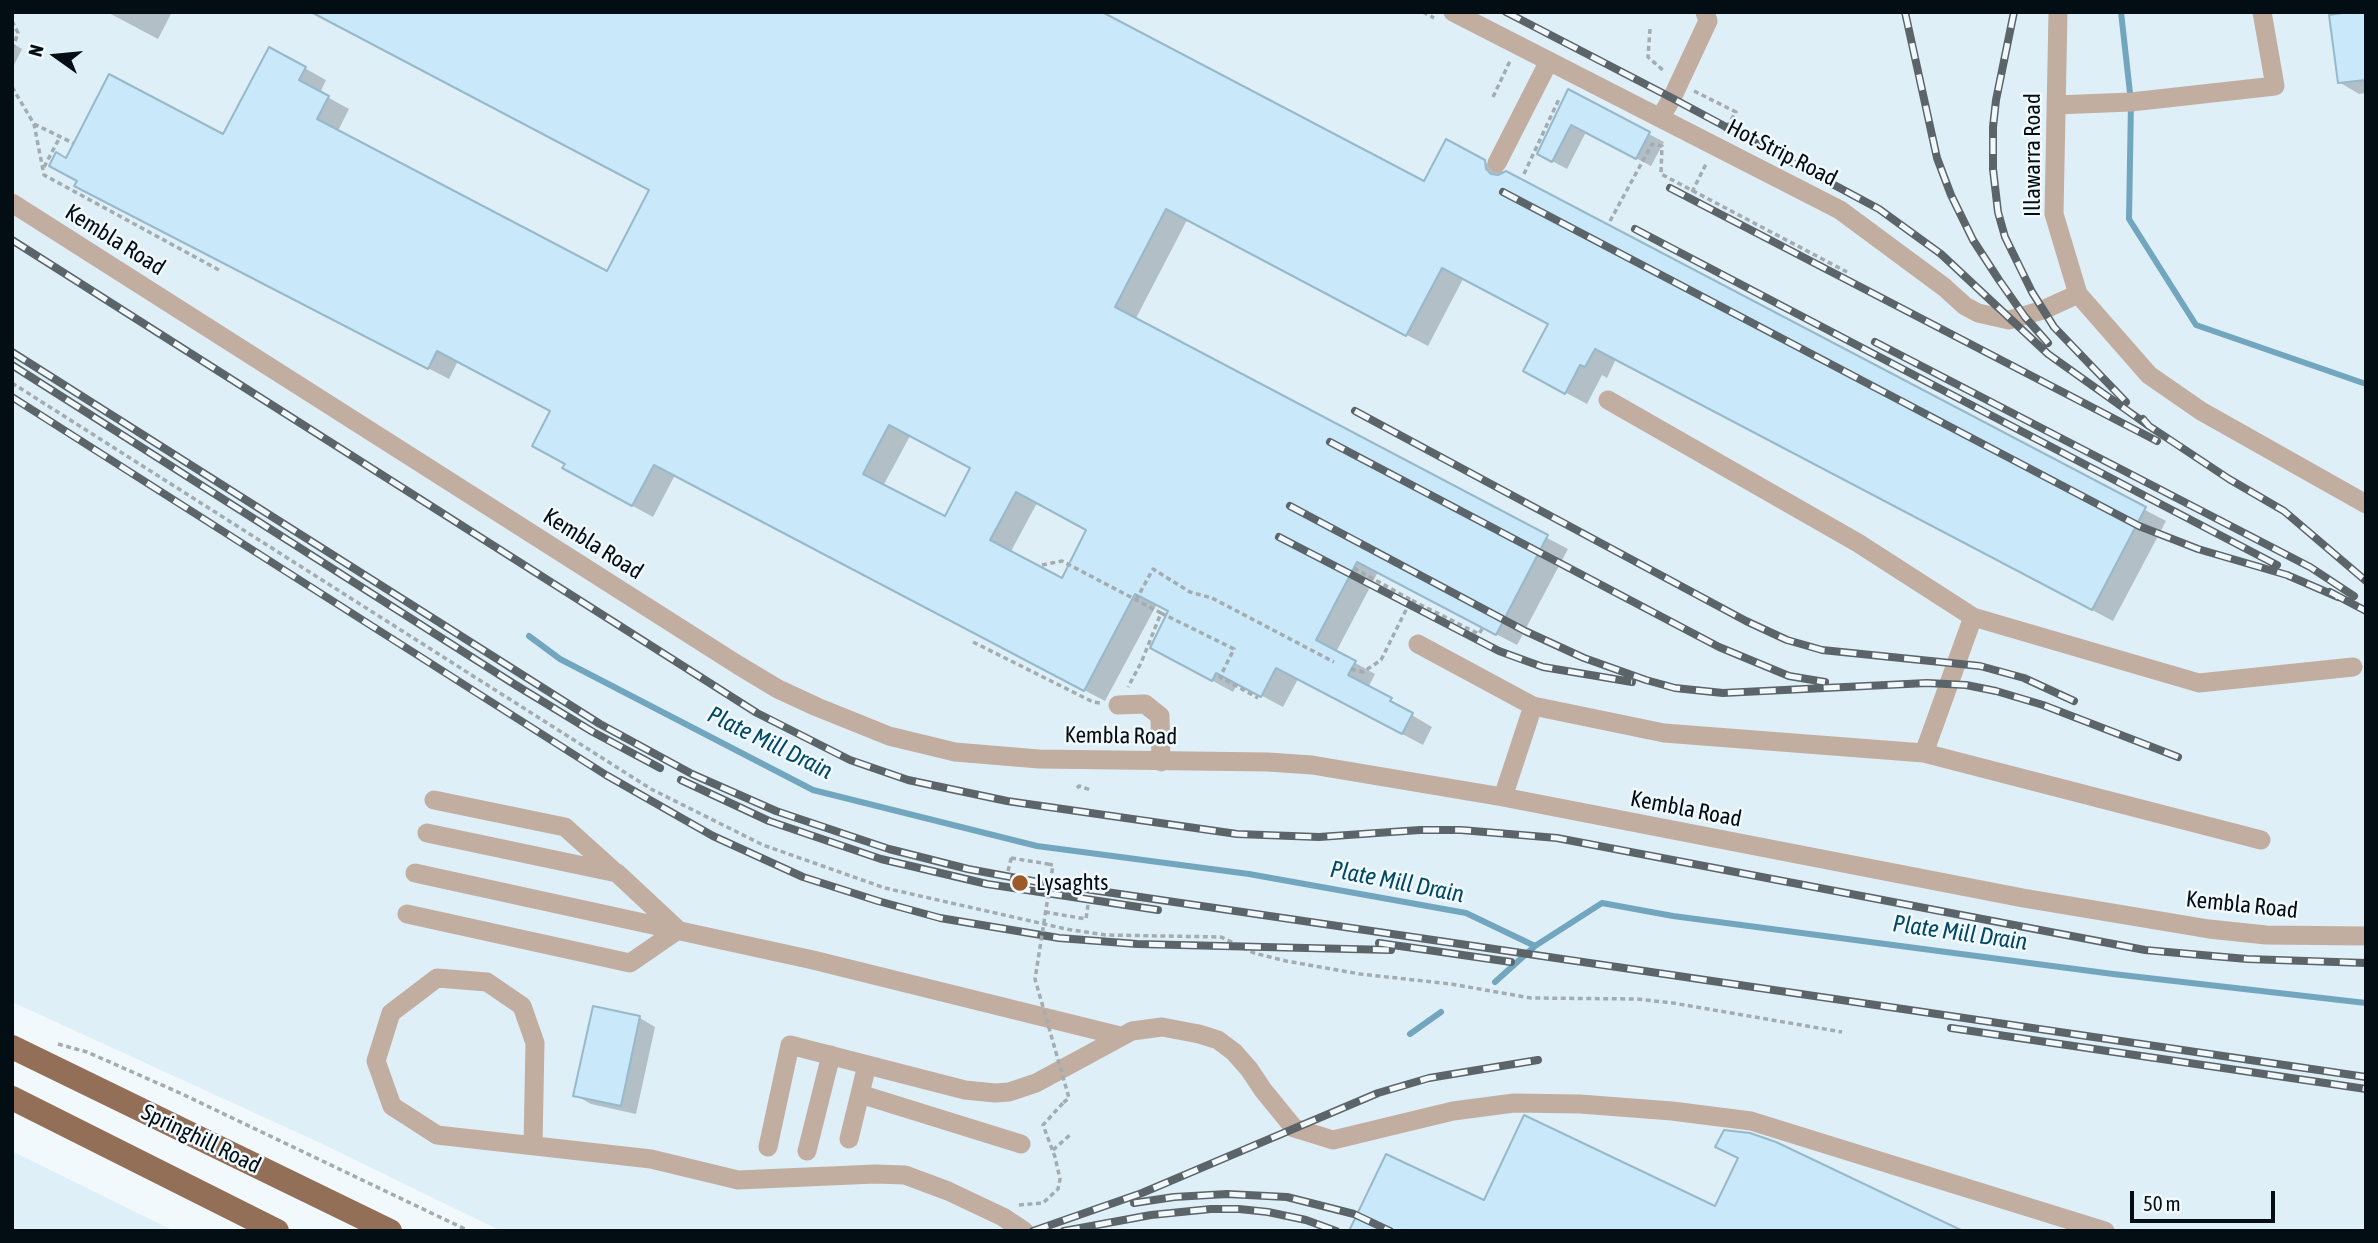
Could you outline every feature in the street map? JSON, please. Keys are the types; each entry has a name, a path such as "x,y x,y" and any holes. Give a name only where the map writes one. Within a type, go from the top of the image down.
{"main road":[{"name":"Springhill Road","path":"12,1047 390,1231"},
{"name":"Springhill Road","path":"12,1098 277,1231"}],"street":[{"name":"Hot Strip Road","path":"1453,12 1840,210 1944,287 1965,306 1978,313 2009,320 2043,310 2078,294"},
{"path":"1660,118 1708,21 1705,12"},
{"name":"Illawarra Road","path":"2058,12 2053,214 2078,294"},
{"path":"2056,105 2131,102 2275,86 2262,12"},
{"path":"1497,163 1549,61"},
{"name":"Kembla Road","path":"12,203 778,689 868,728 921,745 955,752 1039,759 1312,765 1503,797 2023,898 2196,927 2266,935 2366,936"},
{"path":"2078,294 2149,375 2201,411 2366,504"},
{"path":"1608,400 1858,543 1973,617 2199,682 2353,667"},
{"path":"1924,753 1973,617"},
{"path":"1418,644 1533,706 1664,733 1924,753 2261,840"},
{"path":"1118,705 1145,704 1160,716 1161,762"},
{"path":"1503,797 1533,706"},
{"path":"433,800 565,827 678,930"},
{"path":"427,833 617,873"},
{"path":"415,873 813,960 1120,1037"},
{"path":"407,914 630,963 678,930"},
{"path":"533,1145 535,1042 522,1006 487,982 437,978 391,1013 376,1061 392,1106 437,1135 651,1159 738,1180 905,1175 948,1191 1003,1217 1024,1231"},
{"path":"768,1147 790,1045 965,1090 1009,1092 1036,1083 1120,1037 1147,1028 1162,1027 1217,1040 1234,1052 1249,1069 1294,1128 1333,1140 1453,1111 1503,1104 1545,1102 1672,1111 1751,1121 2105,1231"},
{"path":"807,1151 831,1055"},
{"path":"849,1139 867,1065"},
{"path":"860,1094 1021,1144"}],"path":[{"path":"12,21 18,33 12,50"},
{"path":"1650,29 1648,57 1678,83 1736,112 1692,192"},
{"path":"12,87 34,124 44,175 219,270"},
{"path":"1524,174 1559,99"},
{"path":"34,124 73,143"},
{"path":"43,169 60,137"},
{"path":"1610,221 1652,144 1662,146 1661,174 1847,272"},
{"path":"12,383 651,789 763,845 885,888 1066,929 1106,934 1221,937 1254,953 1360,974 1451,984 1531,998 1637,999 1673,1003 1842,1032"},
{"path":"1042,565 1062,561 1234,649 1220,677 1258,698"},
{"path":"1354,568 1411,600"},
{"path":"1136,600 1153,569 1190,592 1212,598 1334,662"},
{"path":"973,642 1092,704 1118,705 1141,663 1161,613"},
{"path":"1077,788 1079,786 1091,790"},
{"path":"1008,871 1011,857 1052,865 1035,979 1069,1098 1044,1123 1060,1183 1056,1191 1047,1200 1035,1205 1010,1206"},
{"path":"1045,912 1086,919 1088,905"},
{"path":"54,1043 87,1052 157,1083 469,1231"},
{"path":"1053,1150 1072,1134"}],"shaded area":[{"path":"12,12 2366,12 2366,1231 501,1231 318,1142 12,1002"},
{"path":"12,1151 168,1228 174,1231 12,1231"}],"building":[{"path":"311,12 1102,12 1424,181 1446,139 1485,160 1486,169 1491,174 1498,175 1506,171 2146,507 2092,610 1595,349 1585,367 1580,365 1565,394 1523,371 1548,324 1442,268 1406,336 1166,209 1115,307 1548,535 1496,635 1357,562 1316,640 1356,661 1348,675 1392,698 1390,701 1413,713 1402,734 1276,668 1261,697 1216,673 1212,681 1150,648 1168,611 1135,594 1084,691 654,465 632,506 562,468 565,464 532,446 550,411 437,351 428,369 74,186 77,181 49,166 56,152 66,158 109,74 223,134 269,47 306,67 299,80 329,96 317,119 607,271 649,190","holes":["889,425 970,468 945,516 863,474","1016,492 1086,530 1062,578 990,540"]},
{"path":"2366,12 2366,80 2338,83 2329,15"},
{"path":"1568,89 1650,132 1636,159 1571,125 1552,162 1537,154"},
{"path":"593,1006 640,1016 621,1106 573,1096"},
{"path":"1524,1115 1715,1206 1738,1158 1715,1147 1724,1130 1750,1133 1776,1142 1963,1231 1349,1231 1386,1154 1484,1200"}],"waterway":[{"path":"2121,12 2131,102 2129,219 2196,325 2366,384"},
{"name":"Plate Mill Drain","path":"529,636 560,659 813,790 1037,846 1249,874 1466,913 1535,946 1602,903 1673,916 2113,974 2366,1003"},
{"path":"1495,982 1535,946"},
{"path":"1410,1034 1441,1012"}],"railway":[{"path":"1506,12 1879,209 1941,254 2048,354 2149,426"},
{"path":"1905,12 1937,158 1951,195 1973,240 1999,280 2025,317 2048,343"},
{"path":"2014,12 1993,127 1993,169 1998,212 2005,237 2032,292 2054,327 2126,402"},
{"path":"1670,188 2157,441"},
{"path":"1503,192 2139,526 2198,549 2287,575 2338,597"},
{"path":"1635,229 2277,565"},
{"path":"12,240 757,713 850,760 908,780 1007,801 1237,834 1319,837 1461,830 1557,838 2145,950 2247,959 2366,963"},
{"path":"1875,342 2310,567 2354,596"},
{"path":"12,352 600,724 692,774 776,811 889,849 968,869 1038,882 2366,1077"},
{"path":"12,365 514,684 593,732 660,768"},
{"path":"12,397 606,775 713,836 803,877 940,918 1059,938 1137,944 1391,950"},
{"path":"1355,411 1746,621 1787,640 1822,650 1980,666 2024,678 2074,701"},
{"path":"2143,419 2149,426 2229,479 2284,511 2366,581"},
{"path":"1330,442 1719,647 1789,676 1825,682"},
{"path":"1290,506 1525,631 1584,658 1646,680 1675,688 1723,693 1927,683 1966,685 2043,705 2178,757"},
{"path":"1279,537 1499,651 1543,667 1632,682"},
{"path":"2330,592 2366,611"},
{"path":"681,780 769,821 881,859 987,884 1158,910"},
{"path":"1379,943 1511,962"},
{"path":"1951,1028 2366,1089"},
{"path":"1033,1231 1142,1193 1378,1093 1429,1078 1538,1060"},
{"path":"1134,1203 1174,1197 1227,1194 1287,1197 1354,1214 1390,1231"},
{"path":"1064,1231 1151,1215 1211,1209 1268,1212 1306,1220 1336,1231"}],"place":[{"name":"Lysaghts","path":"1020,883"}]}
